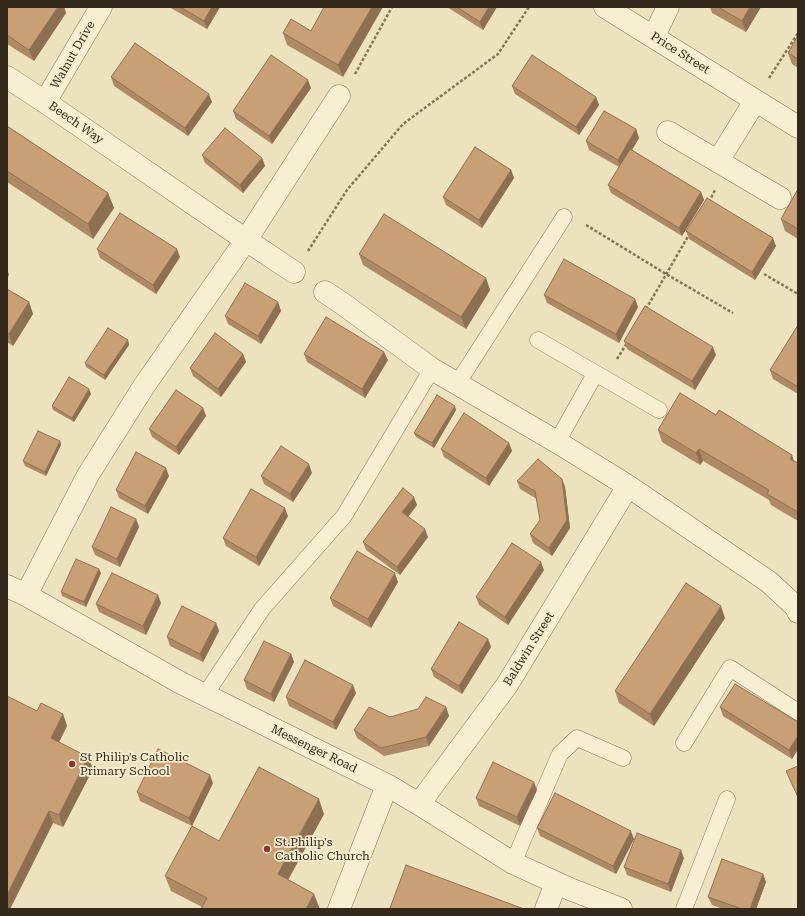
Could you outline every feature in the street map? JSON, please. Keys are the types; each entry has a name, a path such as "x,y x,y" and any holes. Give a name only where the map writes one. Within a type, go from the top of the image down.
{"street":[{"name":"Walnut Drive","path":"45,102 101,7"},
{"name":"Price Street","path":"605,7 654,36 798,127"},
{"path":"654,36 668,7"},
{"name":"Beech Way","path":"7,77 294,272"},
{"path":"26,595 88,475 144,386 246,240 340,96"},
{"path":"723,164 755,101"},
{"path":"668,132 780,198"},
{"path":"325,292 432,369 557,442 628,486 769,582 797,607"},
{"name":"Baldwin Street","path":"419,804 507,685 628,486"},
{"name":"Messenger Road","path":"7,586 26,595 181,683 387,785 513,863 556,883 621,909"},
{"path":"339,909 387,785"},
{"path":"546,909 556,883"}],"lane":[{"path":"461,386 564,218"},
{"path":"538,340 658,410"},
{"path":"205,695 262,608 344,516 432,369"},
{"path":"557,442 600,377"},
{"path":"684,743 730,668 798,712"},
{"path":"513,863 560,754 577,738 623,758"},
{"path":"684,909 727,799"}],"path":[{"path":"355,74 392,7"},
{"path":"294,272 347,190 402,124 498,54 529,7"},
{"path":"755,101 798,33"},
{"path":"705,207 723,164"},
{"path":"585,224 666,274 734,313"},
{"path":"643,313 693,227"},
{"path":"764,274 798,294"},
{"path":"600,377 628,340"}],"building":[{"path":"7,7 58,7 29,50 7,35"},
{"path":"180,7 212,7 204,21"},
{"path":"324,7 372,7 338,65 283,33 291,19 311,31"},
{"path":"457,7 489,7 480,22"},
{"path":"718,7 750,7 742,21"},
{"path":"798,35 798,59 788,53"},
{"path":"135,43 209,94 185,128 111,77"},
{"path":"271,55 308,80 269,136 233,111"},
{"path":"532,55 596,97 576,127 512,86"},
{"path":"604,111 636,129 618,160 586,141"},
{"path":"7,126 108,193 88,224 7,171"},
{"path":"225,128 262,158 240,185 202,155"},
{"path":"475,147 511,170 479,220 443,197"},
{"path":"630,149 701,192 679,228 608,185"},
{"path":"798,189 798,229 781,219"},
{"path":"707,198 773,238 752,272 686,231"},
{"path":"120,213 177,249 153,285 97,249"},
{"path":"384,214 486,278 461,317 359,254"},
{"path":"564,259 635,299 616,334 544,295"},
{"path":"245,283 278,302 258,336 225,316"},
{"path":"7,289 29,302 9,334 7,333"},
{"path":"645,306 713,347 692,381 624,341"},
{"path":"326,317 384,352 362,389 304,354"},
{"path":"798,325 798,387 770,370"},
{"path":"108,328 128,340 104,375 85,363"},
{"path":"215,333 243,354 218,389 190,368"},
{"path":"69,377 89,389 72,418 52,406"},
{"path":"176,390 203,408 176,447 149,429"},
{"path":"680,393 716,415 719,410 792,455 790,459 798,463 798,512 767,494 769,490 699,449 696,453 658,430"},
{"path":"437,395 455,406 432,443 414,433"},
{"path":"464,413 509,443 486,478 441,449"},
{"path":"38,431 60,441 45,472 23,461"},
{"path":"281,446 309,464 290,494 261,476"},
{"path":"136,452 166,468 145,506 116,490"},
{"path":"538,459 562,479 567,520 549,548 530,534 540,520 535,491 517,481"},
{"path":"403,488 414,497 402,512 425,529 397,567 363,542"},
{"path":"251,489 285,508 256,557 223,538"},
{"path":"111,507 136,519 117,559 92,547"},
{"path":"512,543 541,562 505,617 476,597"},
{"path":"357,551 395,573 368,619 330,598"},
{"path":"76,559 99,569 84,602 61,592"},
{"path":"112,573 158,595 143,626 96,604"},
{"path":"686,583 721,606 650,714 615,691"},
{"path":"182,606 216,623 200,654 167,637"},
{"path":"459,622 488,639 459,686 431,669"},
{"path":"264,641 291,654 271,694 244,680"},
{"path":"305,660 353,685 333,722 286,697"},
{"path":"735,684 798,722 798,736 789,750 720,707"},
{"path":"7,696 37,711 41,703 63,714 51,738 88,757 59,815 49,811 7,895"},
{"path":"426,697 446,707 426,737 381,748 354,730 369,707 390,717 418,709"},
{"path":"158,749 210,775 189,818 137,792"},
{"path":"493,762 534,782 517,817 476,798"},
{"path":"798,766 798,797 786,771"},
{"name":"St.Philip's Catholic Church","path":"259,767 319,799 278,874 314,894 306,909 201,909 207,898 165,876 192,826 219,841"},
{"path":"555,793 631,831 613,866 537,828"},
{"path":"637,833 681,850 668,884 624,867"},
{"path":"722,859 763,874 750,909 742,909 708,897"},
{"path":"406,865 524,909 392,909 390,908"}],"place":[{"name":"St Philip's Catholic Primary School","path":"72,764"},
{"name":"St.Philip's Catholic Church","path":"267,849"}]}
